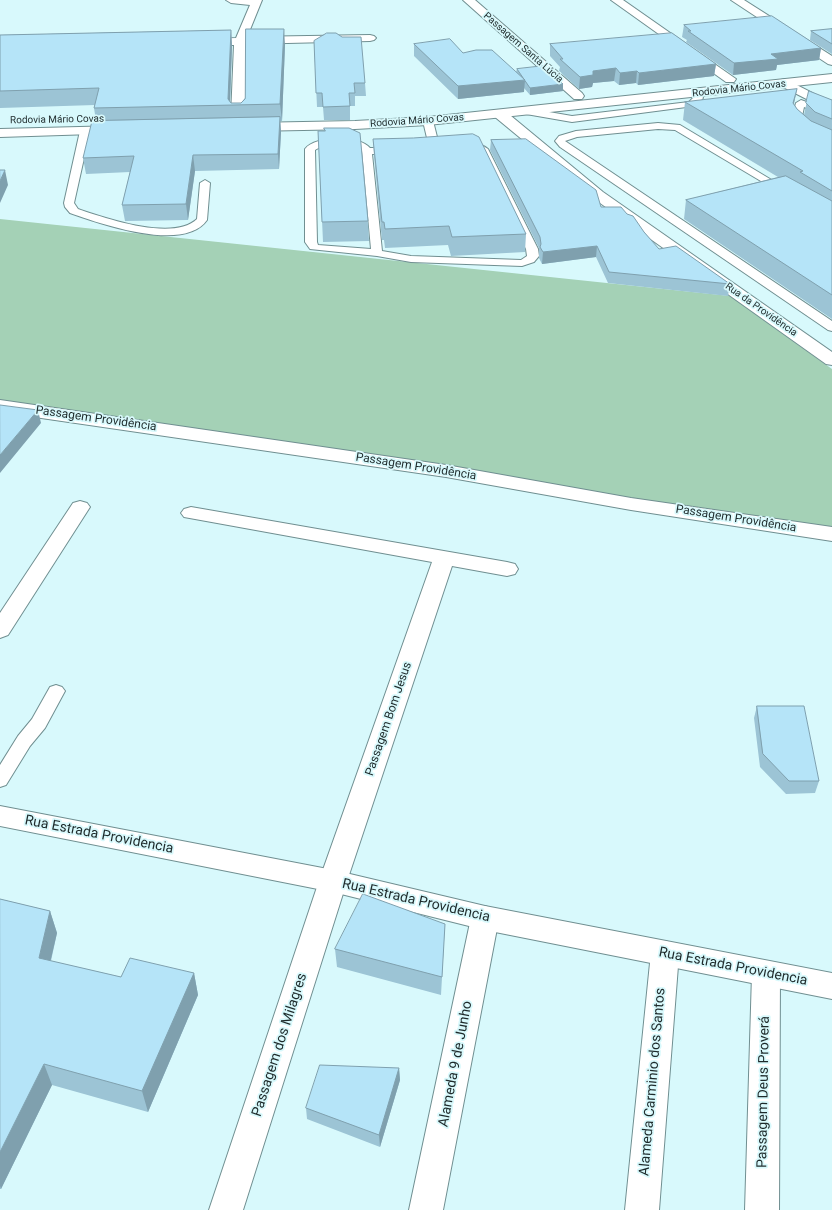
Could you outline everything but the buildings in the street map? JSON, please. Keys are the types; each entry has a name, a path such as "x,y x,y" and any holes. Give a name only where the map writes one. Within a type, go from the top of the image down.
{"street":[{"path":"230,0 256,1 240,41 238,116"},
{"name":"Passagem Santa Lúcia","path":"468,0 578,96"},
{"path":"616,0 730,80"},
{"path":"736,0 832,61"},
{"path":"192,42 370,38"},
{"name":"Rodovia Mário Covas","path":"832,68 730,80 647,94 547,104 353,113 238,116 225,122 355,125 428,121 526,111 547,104 578,96 647,94 697,94 832,78"},
{"path":"785,83 832,108"},
{"name":"Rua da Providência","path":"500,114 598,195 832,360"},
{"name":"Rodovia Mário Covas","path":"0,122 130,124 85,130 0,132"},
{"name":"Passagem Providência","path":"0,406 453,473 631,504 832,534"},
{"path":"0,630 80,507"},
{"path":"191,513 507,569"},
{"name":"Passagem Bom Jesus","path":"333,881 444,558"},
{"name":"Rua Estrada Providencia","path":"0,816 333,881 485,918 832,986"},
{"name":"Passagem dos Milagres","path":"226,1210 333,881"},
{"name":"Alameda 9 de Junho","path":"426,1210 485,918"},
{"name":"Alameda Carminio dos Santos","path":"642,1210 665,953"},
{"name":"Passagem Deus Proverá","path":"762,1210 766,974"}],"lane":[{"path":"526,111 560,118 580,118 691,104 698,98 697,94"},
{"path":"832,115 822,110 801,104 796,121 797,125 804,131 832,145"},
{"path":"596,116 613,130"},
{"path":"580,118 597,132"},
{"path":"428,121 432,138 446,148"},
{"path":"792,195 677,127 658,126 613,130 568,136 562,138 560,141 563,145 832,327"},
{"path":"85,130 69,202 70,207 74,211 129,228 148,231 177,231 195,227 202,220 205,184"},
{"path":"366,151 413,151 470,146 479,147 484,151 532,250 533,256 530,260 522,263 411,259 378,253 314,247 311,242 310,149 314,145 320,143 350,142 362,145 366,151 378,253"},
{"path":"0,780 24,741 39,723 56,691"}],"green space":[{"path":"0,219 730,296 832,369 832,528 0,413"}]}
